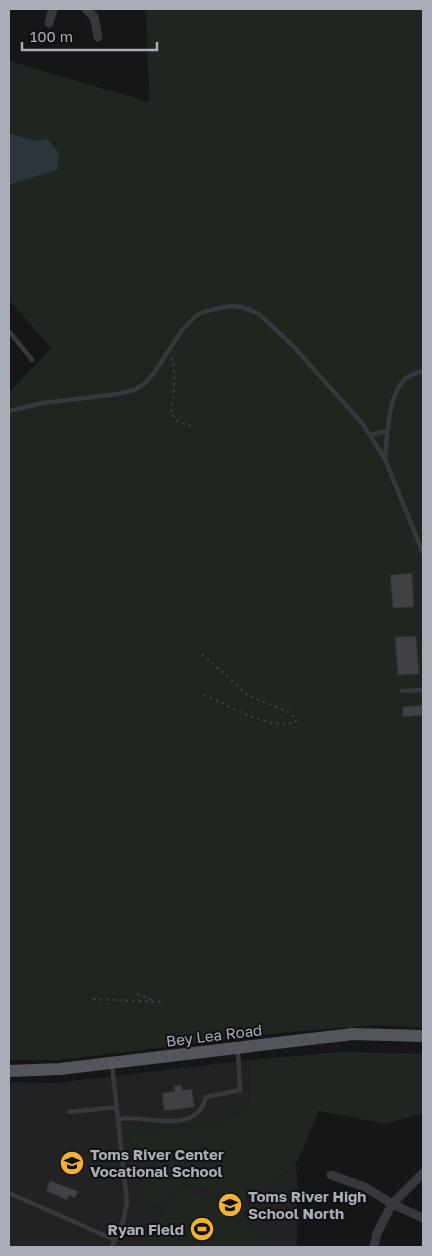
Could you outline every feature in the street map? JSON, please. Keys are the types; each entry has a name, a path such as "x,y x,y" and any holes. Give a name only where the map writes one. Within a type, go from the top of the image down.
{"main road":[{"name":"Bey Lea Road","path":"9,1071 60,1070 353,1034 383,1033 423,1036"}],"street":[{"path":"50,23 53,9"},
{"path":"86,9 94,16 98,37"},
{"path":"374,1247 377,1233 392,1204 423,1173"},
{"path":"331,1175 365,1187 392,1204 423,1218"}],"lane":[{"path":"9,411 43,403 118,394 134,390 144,384 154,373 182,330 197,315 230,306 242,307 259,314 293,346 362,423 385,459 423,553"},
{"path":"9,331 32,360"},
{"path":"385,459 387,431 395,396 407,377 423,371"},
{"path":"370,435 387,431"},
{"path":"402,690 423,690"},
{"path":"119,1119 128,1118 169,1122 190,1117 203,1107 206,1097 240,1090 238,1048"},
{"path":"112,1063 127,1202 123,1222 112,1247"},
{"path":"70,1112 117,1107"},
{"path":"9,1193 115,1240"}],"path":[{"path":"171,348 174,388 171,411 174,418 179,422 192,426"},
{"path":"202,654 250,696 291,713 295,716 296,720 295,723 276,724 242,714 204,695"},
{"path":"137,994 157,1001"},
{"path":"93,998 164,1002"}],"shaded area":[{"path":"146,9 423,9 423,1028 383,1025 352,1027 288,1032 59,1060 9,1060 9,393 51,348 9,300 9,185 56,170 36,141 9,133 9,61 149,102"},
{"path":"9,133 36,141 48,139 59,153 57,170 9,185"},
{"path":"341,1052 423,1054 423,1113 386,1124 319,1111 295,1166 240,1203 180,1182 162,1208 146,1201 128,1133 222,1121 249,1106 250,1060"},
{"name":"Toms River Center Vocational School","path":"250,1060 249,1106 222,1121 128,1133 180,1182 240,1203 295,1166 297,1172 297,1247 9,1247 9,1082 55,1083"},
{"name":"Ryan Field","path":"179,1188 238,1211 266,1247 140,1247"}],"building":[{"path":"412,573 414,607 393,608 390,575"},
{"path":"416,636 419,674 398,675 395,637"},
{"path":"423,705 423,715 403,717 403,707"},
{"path":"182,1085 182,1090 192,1089 194,1107 164,1111 162,1093 175,1091 174,1086"},
{"path":"50,1181 78,1191 75,1198 69,1195 67,1200 46,1191"}],"place":[{"name":"Toms River Center Vocational School","path":"72,1163"},
{"name":"Toms River High School North","path":"230,1205"},
{"name":"Ryan Field","path":"202,1229"}]}
